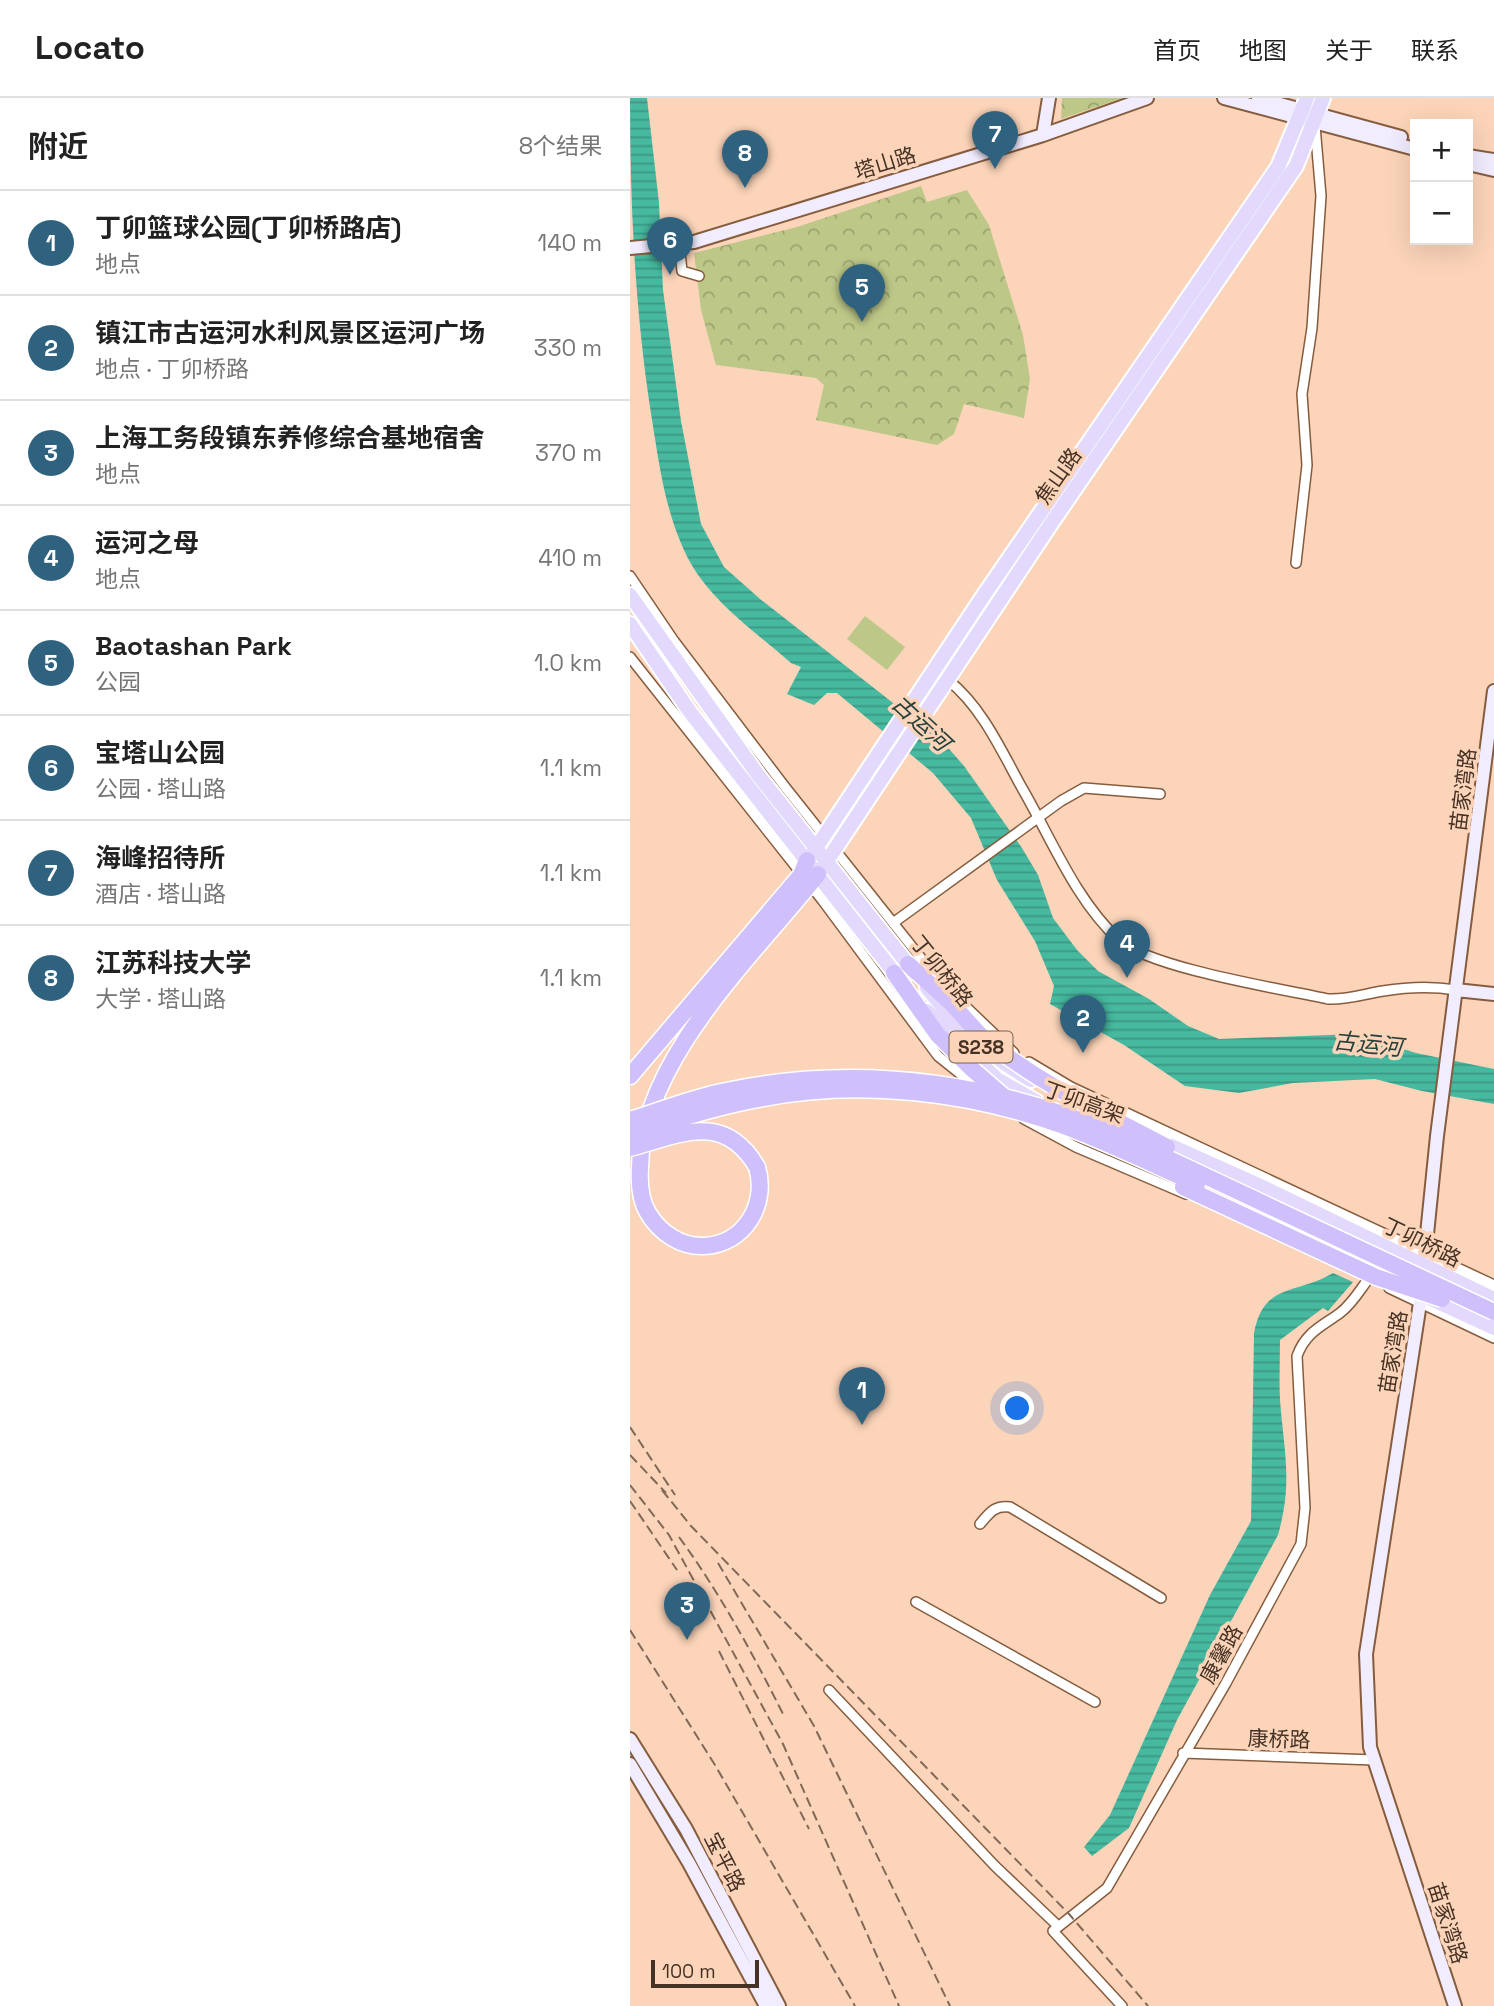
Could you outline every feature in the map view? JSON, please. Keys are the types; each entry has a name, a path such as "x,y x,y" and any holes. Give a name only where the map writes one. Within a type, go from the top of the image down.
{"highway":[{"path":"630,1076 816,865"},
{"path":"630,1148 693,1131 715,1131 733,1138 746,1149 762,1182 756,1211 746,1226 720,1245 684,1244 667,1235 654,1223 644,1207 640,1190 640,1156 649,1113 661,1079 676,1053 816,865"},
{"path":"908,964 951,1003 981,1036 1013,1063 1046,1084 1172,1150 1308,1213 1364,1249"},
{"path":"894,974 937,1034 972,1069 1043,1125 1207,1197 1376,1277 1443,1299"},
{"name":"丁卯高架","path":"630,1120 723,1091 763,1084 877,1077 995,1094 1071,1116 1114,1140 1494,1322"},
{"name":"丁卯高架","path":"630,1134 764,1098 869,1088 924,1094 997,1108 1114,1140 1364,1249 1494,1312"}],"main road":[{"name":"焦山路","path":"816,865 892,765 1052,522 1296,166 1323,98"},
{"name":"焦山路","path":"816,865 825,837 919,693 1278,167 1303,109"},
{"name":"丁卯桥路","path":"630,595 758,775 816,865 894,974 952,1038 997,1079 1420,1299 1494,1328"},
{"name":"丁卯桥路","path":"630,624 690,712 816,865 908,964 942,1007 1000,1063 1058,1095 1424,1260 1494,1299"}],"street":[{"path":"1043,135 1049,98"},
{"name":"塔山路","path":"630,248 694,242 1043,135 1147,98"},
{"path":"1224,98 1303,109"},
{"path":"1258,98 1303,109 1316,118 1410,147"},
{"path":"1316,118 1410,140"},
{"path":"1296,563 1307,465 1302,394 1312,328 1321,196 1316,118"},
{"path":"1473,157 1494,160"},
{"path":"1473,165 1494,170"},
{"path":"679,243 682,271 699,276"},
{"path":"630,576 674,641 825,837"},
{"path":"630,657 816,865 938,1056 1009,1112 1076,1147 1420,1299 1494,1338"},
{"path":"948,680 964,692 983,718 1094,911 1120,942 1152,960 1328,999 1348,1000 1381,991 1421,986 1494,994"},
{"name":"苗家湾路","path":"1455,2006 1370,1746 1366,1654 1420,1299 1442,1096 1494,691"},
{"path":"893,923 1061,801 1084,788 1160,794"},
{"path":"816,865 893,923 940,982 1014,1054 1071,1087 1424,1260 1494,1285"},
{"name":"康馨路","path":"1058,1926 1107,1888 1226,1683 1301,1544 1305,1508 1297,1356 1302,1342 1312,1330 1348,1305 1369,1278"},
{"path":"980,1524 992,1509 1010,1507 1161,1598"},
{"path":"916,1602 983,1636 1070,1690 1096,1702"},
{"path":"829,1690 995,1866 1058,1926 1053,1931 1122,2006"},
{"name":"宝平路","path":"630,1739 686,1829 779,2006"},
{"name":"康桥路","path":"1183,1753 1374,1760"},
{"path":"632,1771 646,1763"},
{"name":"宝平路","path":"632,1771 766,2006"}],"green space":[{"path":"1062,98 1123,98 1061,119"},
{"path":"921,186 927,202 967,190 989,225 1023,335 1030,379 1024,418 964,404 954,434 937,445 816,420 824,385 816,378 716,365 701,310 694,253 797,227"},
{"path":"865,616 905,647 887,670 847,639"}],"water":[{"name":"古运河","path":"630,98 647,98 659,203 663,290 681,421 701,524 724,567 760,599 943,742 964,766 1022,848 1038,875 1053,918 1077,950 1098,971 1149,999 1188,1026 1219,1039 1356,1034 1416,1053 1494,1069 1494,1104 1375,1079 1293,1083 1239,1093 1185,1086 1124,1045 1050,1004 1054,986 1035,941 997,880 971,818 933,773 837,693 827,693 814,705 787,694 801,667 791,663 723,604 699,577 682,545 661,475 641,340 632,219"},
{"path":"1333,1273 1353,1282 1328,1311 1323,1308 1280,1340 1280,1400 1286,1483 1278,1535 1177,1720 1129,1828 1092,1856 1084,1847 1110,1815 1210,1595 1251,1521 1254,1333 1259,1317 1265,1305 1274,1297"}],"railway":[{"path":"630,1427 675,1495"},
{"path":"630,1455 666,1493"},
{"path":"630,1485 669,1535 783,1744 899,2006"},
{"path":"662,1490 691,1526 1069,1914 1148,2006"},
{"path":"630,1501 677,1570"},
{"path":"679,1537 735,1624 784,1716"},
{"path":"718,1563 814,1726 950,2006"},
{"path":"630,1630 715,1765 855,2006"},
{"path":"719,1651 809,1829"}],"place":[{"name":"海峰招待所","path":"995,169"},
{"name":"江苏科技大学","path":"745,188"},
{"name":"宝塔山公园","path":"670,275"},
{"name":"Baotashan Park","path":"862,322"},
{"name":"运河之母","path":"1127,978"},
{"name":"镇江市古运河水利风景区运河广场","path":"1083,1053"},
{"name":"丁卯篮球公园(丁卯桥路店)","path":"862,1425"},
{"name":"上海工务段镇东养修综合基地宿舍","path":"687,1640"}]}
